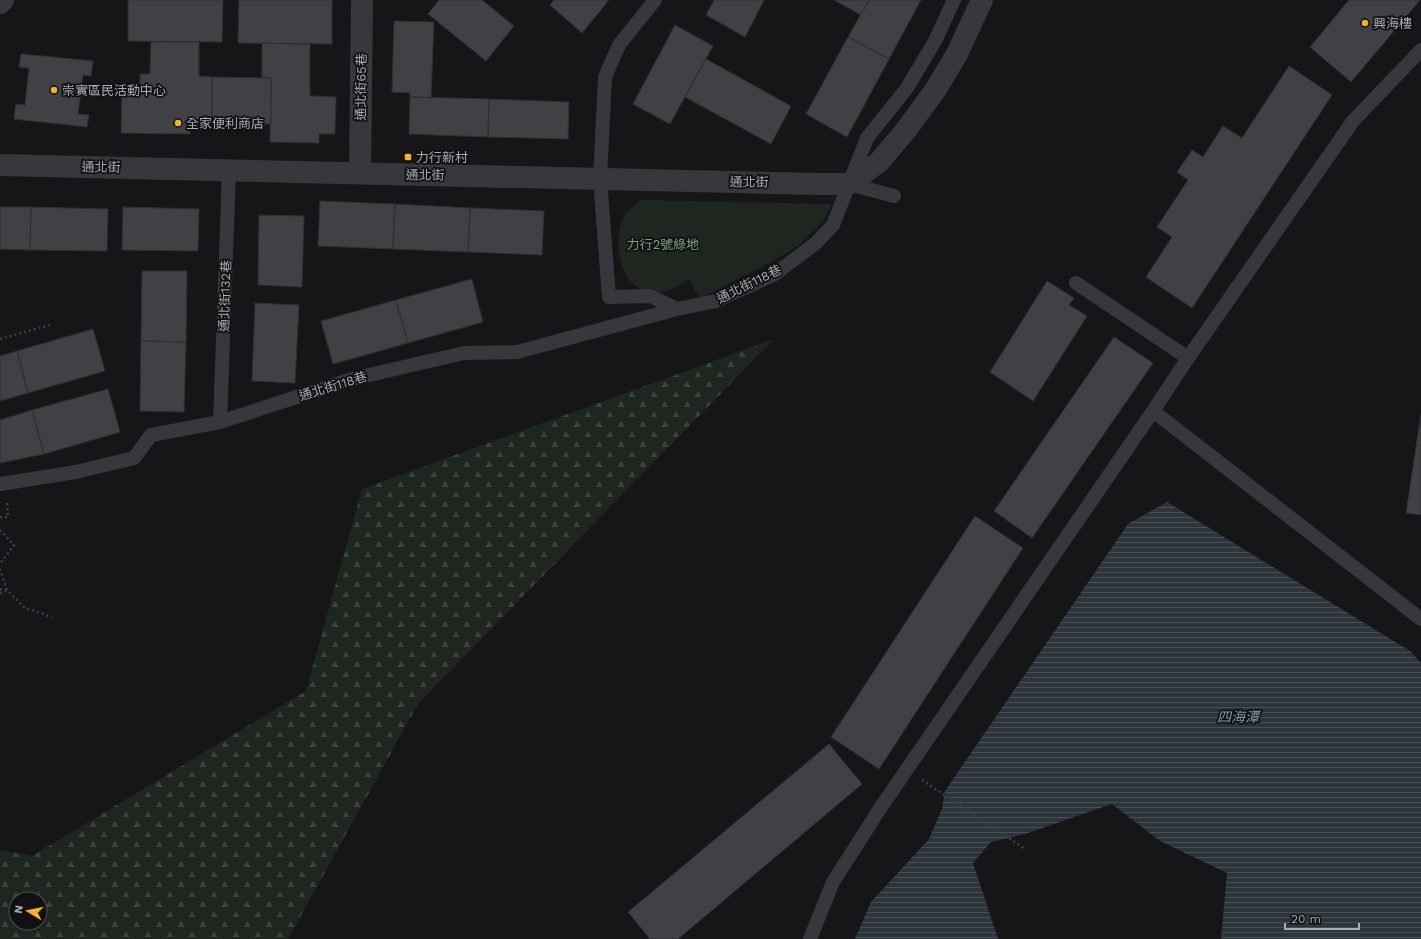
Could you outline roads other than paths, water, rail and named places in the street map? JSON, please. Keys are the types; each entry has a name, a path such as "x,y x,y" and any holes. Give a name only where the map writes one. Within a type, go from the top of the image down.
{"street":[{"path":"0,3 3,0"},
{"name":"通北街65巷","path":"360,174 362,0"},
{"path":"849,184 879,162 906,130 936,89 957,54 982,0"},
{"name":"通北街","path":"0,165 849,184"}],"lane":[{"path":"655,0 619,45 605,76 600,179 609,297 650,296 677,309"},
{"path":"894,196 849,184 867,138 907,88 935,41 954,0"},
{"path":"810,939 832,882 1188,358 1353,121 1421,50"},
{"name":"通北街132巷","path":"220,422 229,170"},
{"name":"通北街118巷","path":"0,484 76,472 134,458 151,435 220,422 352,379 464,352 517,352 677,309 716,301 775,274 816,243 833,225 849,184"},
{"path":"1076,283 1188,358"},
{"path":"1153,411 1421,619"}],"water":[{"name":"四海潭","path":"1167,502 1410,651 1421,663 1421,939 1221,939 1227,873 1160,841 1112,804 1025,834 991,842 973,863 998,939 855,939 871,902 929,839 942,809 945,791 1128,524"}],"place":[{"name":"興海樓","path":"1365,23"},
{"name":"崇實區民活動中心","path":"54,90"},
{"name":"全家便利商店","path":"178,123"},
{"name":"力行新村","path":"408,157"}],"park label":[{"name":"力行2號綠地","path":"663,244"}]}
